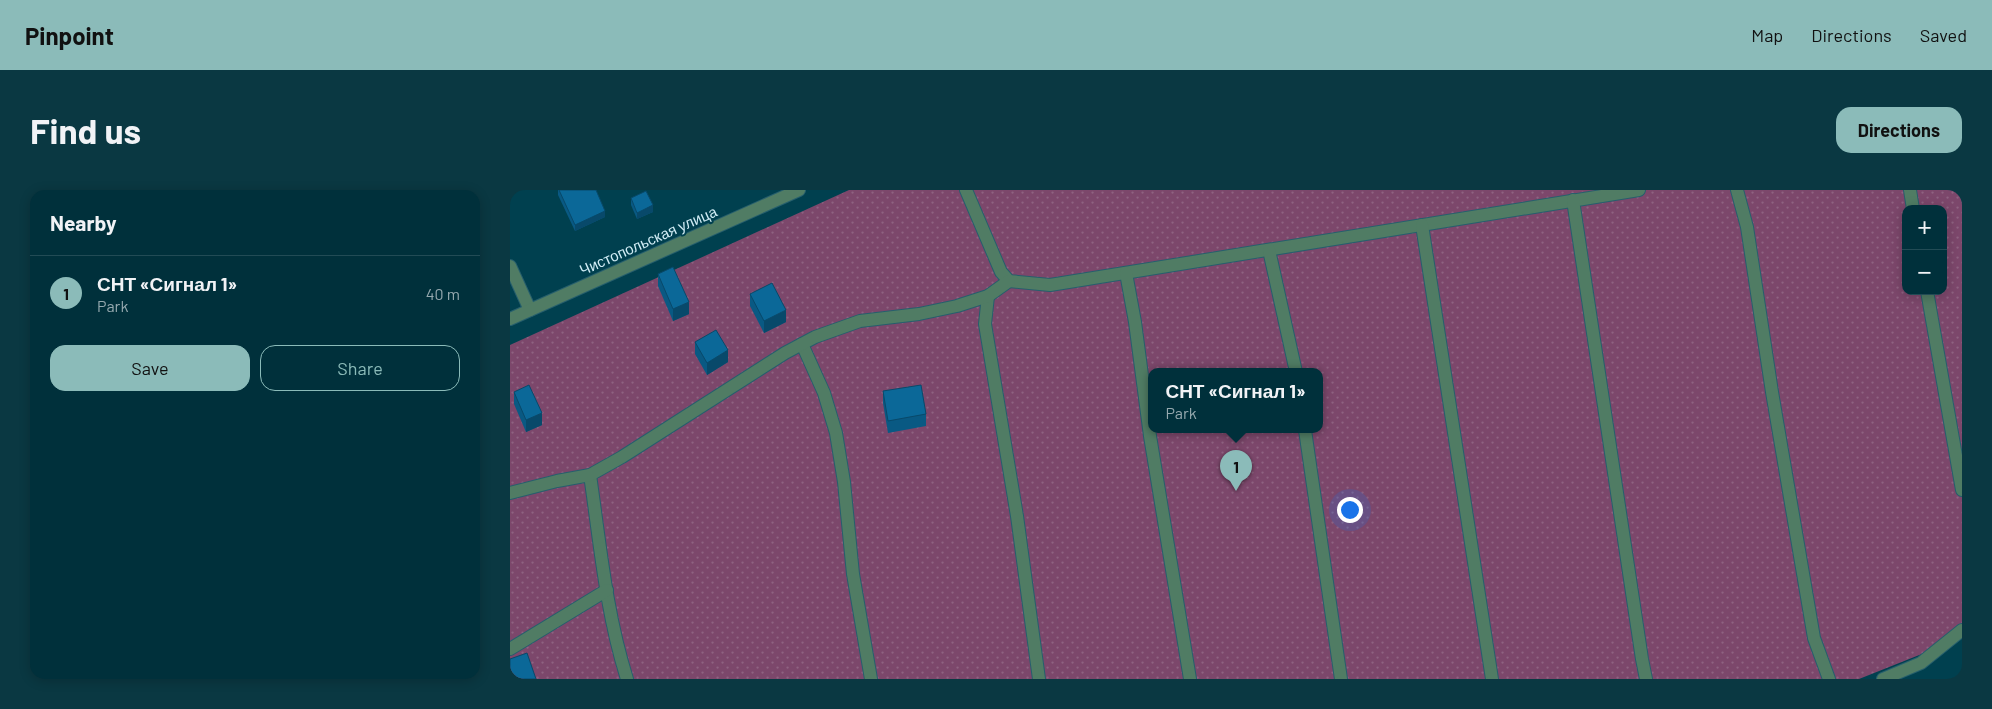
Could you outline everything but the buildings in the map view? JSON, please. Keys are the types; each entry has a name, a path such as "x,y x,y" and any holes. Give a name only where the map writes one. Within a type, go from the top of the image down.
{"street":[{"name":"Чистопольская улица","path":"510,319 799,190"},
{"path":"966,190 979,216 1001,272 1008,280 1050,285 1639,190"},
{"path":"1737,190 1747,227 1772,392 1814,638 1829,679"},
{"path":"1910,190 1912,205"},
{"path":"1573,200 1646,679"},
{"path":"1422,225 1492,679"},
{"path":"1269,250 1295,368"},
{"path":"510,266 530,310"},
{"path":"1126,272 1135,322 1148,421"},
{"path":"510,493 590,475 814,337 860,321 919,314 957,306 988,296 1008,280"},
{"path":"1928,295 1962,490"},
{"path":"988,296 985,324 1017,516 1039,679"},
{"path":"802,344 824,393 836,433 844,482 853,574 871,679"},
{"path":"1150,433 1190,679"},
{"path":"1305,433 1342,679"},
{"path":"590,475 606,590 615,635 627,679"},
{"path":"510,649 606,590"},
{"path":"1883,679 1921,664 1962,630"}],"shaded area":[{"path":"849,190 1962,190 1962,638 1859,679 510,679 510,345"}],"place":[{"name":"СНТ «Сигнал 1»","path":"1236,491"}]}
